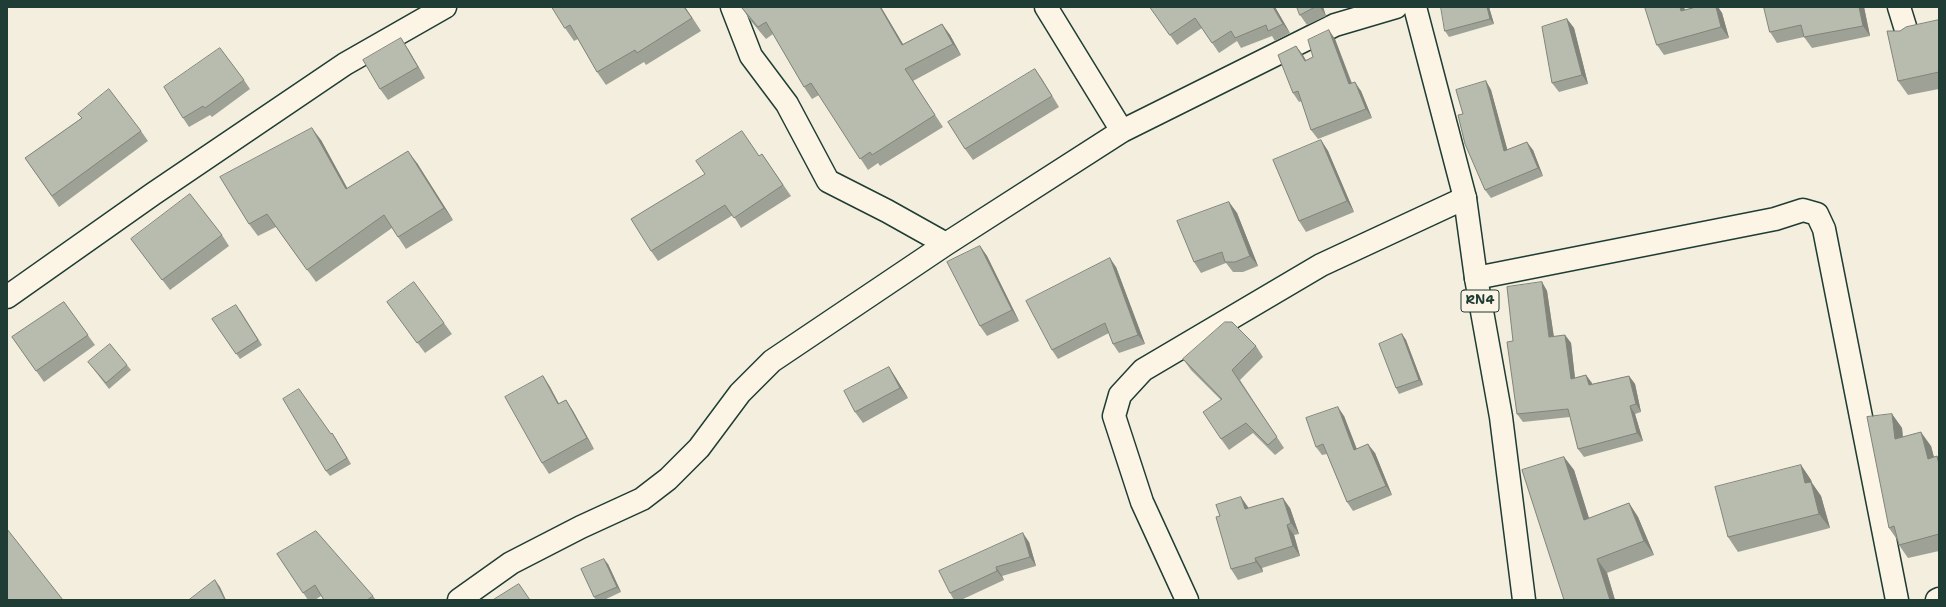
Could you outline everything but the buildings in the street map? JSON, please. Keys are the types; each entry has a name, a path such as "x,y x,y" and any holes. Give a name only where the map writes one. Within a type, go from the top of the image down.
{"main road":[{"path":"7,297 154,194 345,64 445,7"},
{"path":"732,7 751,56 787,104 828,181 887,210 946,244"},
{"path":"1046,7 1122,131"},
{"path":"459,600 511,563 581,527 642,499 663,483 699,448 740,393 772,360 946,244 1122,131 1336,25 1396,7"},
{"name":"RN4","path":"1415,7 1465,198 1476,278 1501,417 1524,600"},
{"path":"1899,7 1907,33"},
{"path":"1187,600 1142,502 1114,416 1120,395 1142,370 1321,265 1465,198"},
{"path":"1476,278 1775,219 1804,210 1818,214 1825,237 1897,600"}]}
